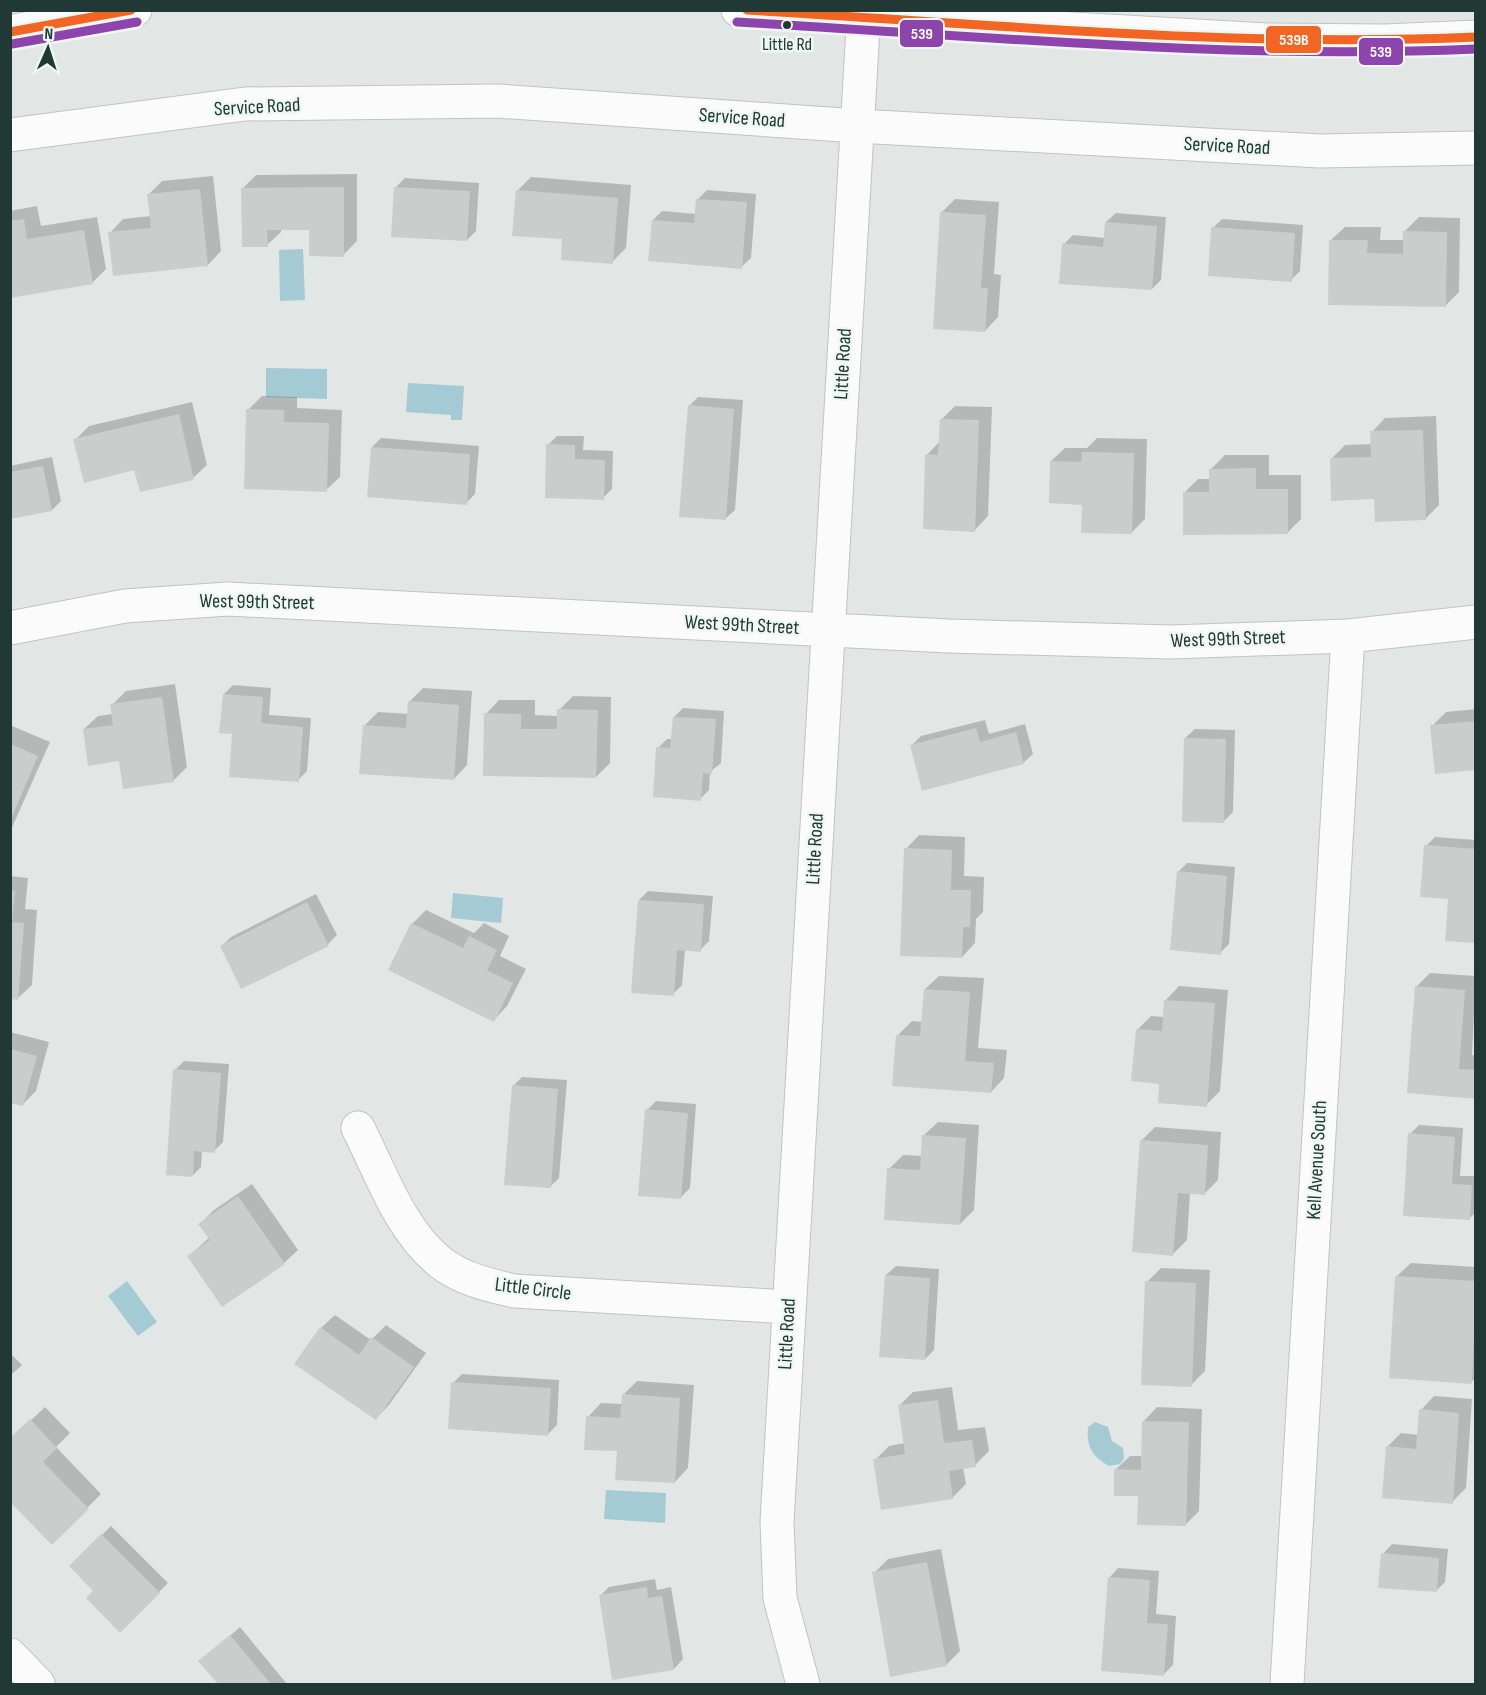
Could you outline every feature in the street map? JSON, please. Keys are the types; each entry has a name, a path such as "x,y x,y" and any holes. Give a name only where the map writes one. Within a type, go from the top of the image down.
{"street":[{"path":"10,32 135,10"},
{"path":"738,10 863,14 1267,40 1385,41 1476,37"},
{"name":"Little Road","path":"803,1684 792,1652 780,1587 777,1522 863,14"},
{"name":"Service Road","path":"10,135 245,104 497,101 857,126 1320,151 1476,148"},
{"name":"West 99th Street","path":"10,628 125,606 228,598 948,636 1171,642 1348,636 1476,621"},
{"name":"Kell Avenue South","path":"1287,1684 1348,636"},
{"name":"Little Circle","path":"358,1128 395,1202 415,1235 441,1263 477,1282 514,1291 789,1307"},
{"path":"10,1655 38,1684"}],"water":[{"path":"303,249 305,300 280,301 279,250"},
{"path":"266,368 327,369 327,399 266,397"},
{"path":"408,383 464,386 462,420 451,420 451,415 406,412"},
{"path":"453,893 503,898 501,923 451,918"},
{"path":"127,1281 157,1322 138,1336 108,1296"},
{"path":"1095,1422 1108,1427 1112,1441 1123,1448 1124,1458 1120,1464 1109,1466 1098,1459 1091,1450 1088,1427"},
{"path":"606,1490 666,1493 665,1523 604,1519"}],"building":[{"path":"344,187 344,257 309,256 309,230 267,230 268,247 242,247 241,188"},
{"path":"394,187 470,191 467,241 391,237"},
{"path":"200,189 208,266 113,276 108,232 151,228 147,194"},
{"path":"516,190 618,198 613,264 561,260 562,239 512,236"},
{"path":"696,199 747,202 742,269 648,261 652,220 694,223"},
{"path":"940,212 986,215 981,288 988,288 985,332 933,329"},
{"path":"24,219 27,239 84,230 93,284 10,298 10,221"},
{"path":"1105,222 1157,226 1152,290 1059,284 1062,243 1103,247"},
{"path":"1211,227 1295,233 1292,282 1208,276"},
{"path":"1403,231 1447,232 1446,307 1328,305 1329,240 1368,240 1367,253 1403,254"},
{"path":"688,405 734,409 726,520 679,517"},
{"path":"246,409 284,410 284,422 329,423 327,492 244,489"},
{"path":"179,414 194,480 140,492 134,470 84,483 73,439"},
{"path":"940,419 979,420 975,532 923,529 925,454 938,455"},
{"path":"1423,430 1426,520 1375,522 1374,499 1331,501 1330,458 1371,457 1370,431"},
{"path":"546,444 575,445 575,459 605,460 604,500 545,498"},
{"path":"371,447 470,454 467,505 367,497"},
{"path":"1082,452 1134,453 1132,534 1081,533 1082,505 1049,503 1050,461 1081,462"},
{"path":"43,466 52,511 10,519 10,472"},
{"path":"1256,468 1256,489 1288,489 1288,534 1183,535 1183,492 1209,492 1209,469"},
{"path":"223,694 263,697 261,723 303,727 299,782 229,777 232,734 219,733"},
{"path":"162,697 174,782 123,789 119,761 88,766 83,729 113,725 110,704"},
{"path":"408,701 459,705 454,780 359,774 363,725 406,728"},
{"path":"557,709 598,710 596,778 483,776 484,713 521,714 521,729 557,729"},
{"path":"673,717 716,719 712,774 703,773 701,801 653,797 656,747 670,748"},
{"path":"1476,721 1476,770 1435,774 1430,725"},
{"path":"976,728 980,742 1016,732 1024,764 922,791 910,745"},
{"path":"1184,738 1226,739 1224,823 1182,822"},
{"path":"10,744 38,756 11,819 10,819"},
{"path":"1424,845 1476,849 1476,943 1445,941 1448,899 1420,897"},
{"path":"904,848 952,850 951,890 971,890 970,927 963,927 962,958 900,956"},
{"path":"1177,871 1227,876 1221,955 1170,950"},
{"path":"10,891 15,891 12,922 24,923 18,1000 10,999"},
{"path":"638,900 704,904 701,952 677,950 674,996 631,993"},
{"path":"307,902 329,946 241,989 220,946"},
{"path":"411,923 463,948 469,936 497,950 487,970 513,983 494,1022 388,970"},
{"path":"1415,986 1465,990 1459,1069 1476,1070 1476,1099 1407,1093"},
{"path":"924,989 970,992 965,1061 994,1063 991,1093 892,1086 896,1035 920,1036"},
{"path":"1164,1000 1215,1003 1207,1107 1158,1103 1159,1084 1131,1081 1136,1029 1162,1031"},
{"path":"10,1049 37,1056 23,1106 10,1103"},
{"path":"173,1069 221,1073 215,1153 194,1151 193,1177 166,1175"},
{"path":"512,1085 558,1089 551,1188 504,1185"},
{"path":"645,1109 688,1113 681,1199 638,1196"},
{"path":"1408,1133 1455,1137 1452,1184 1472,1185 1470,1220 1403,1216"},
{"path":"922,1135 966,1138 960,1225 884,1220 887,1168 920,1170"},
{"path":"1140,1140 1208,1145 1205,1195 1178,1193 1173,1256 1132,1252"},
{"path":"238,1196 285,1264 222,1307 187,1256 210,1240 198,1224"},
{"path":"885,1275 930,1278 925,1360 879,1357"},
{"path":"1395,1276 1476,1281 1472,1384 1389,1378"},
{"path":"1145,1281 1196,1283 1192,1387 1141,1385"},
{"path":"320,1327 359,1355 371,1337 414,1367 376,1420 294,1364"},
{"path":"451,1382 551,1388 548,1436 448,1429"},
{"path":"622,1394 680,1398 675,1483 615,1480 617,1451 584,1450 586,1416 620,1418"},
{"path":"938,1400 944,1443 972,1440 976,1467 949,1471 953,1499 881,1510 873,1459 905,1454 898,1405"},
{"path":"1419,1409 1459,1413 1453,1504 1382,1498 1386,1446 1416,1449"},
{"path":"30,1419 57,1448 43,1462 89,1509 52,1545 10,1502 10,1438"},
{"path":"1142,1421 1189,1422 1186,1526 1137,1525 1138,1496 1114,1496 1114,1469 1141,1470"},
{"path":"101,1534 160,1593 120,1633 86,1598 93,1591 69,1566"},
{"path":"1381,1553 1439,1558 1437,1592 1378,1588"},
{"path":"927,1562 947,1666 890,1677 872,1572"},
{"path":"1108,1577 1150,1580 1147,1623 1168,1624 1164,1676 1101,1671"},
{"path":"647,1587 648,1598 662,1596 674,1670 612,1680 599,1595"},
{"path":"230,1635 271,1684 218,1684 198,1661"}],"transit line":[{"name":"539B","path":"10,32 131,10"},
{"name":"539B","path":"747,10 1202,37 1385,40 1476,37"},
{"name":"539","path":"12,44 137,22"},
{"name":"539","path":"737,22 1014,40 1199,49 1384,52 1476,49"}],"place":[{"name":"Little Rd","path":"787,25"}]}
